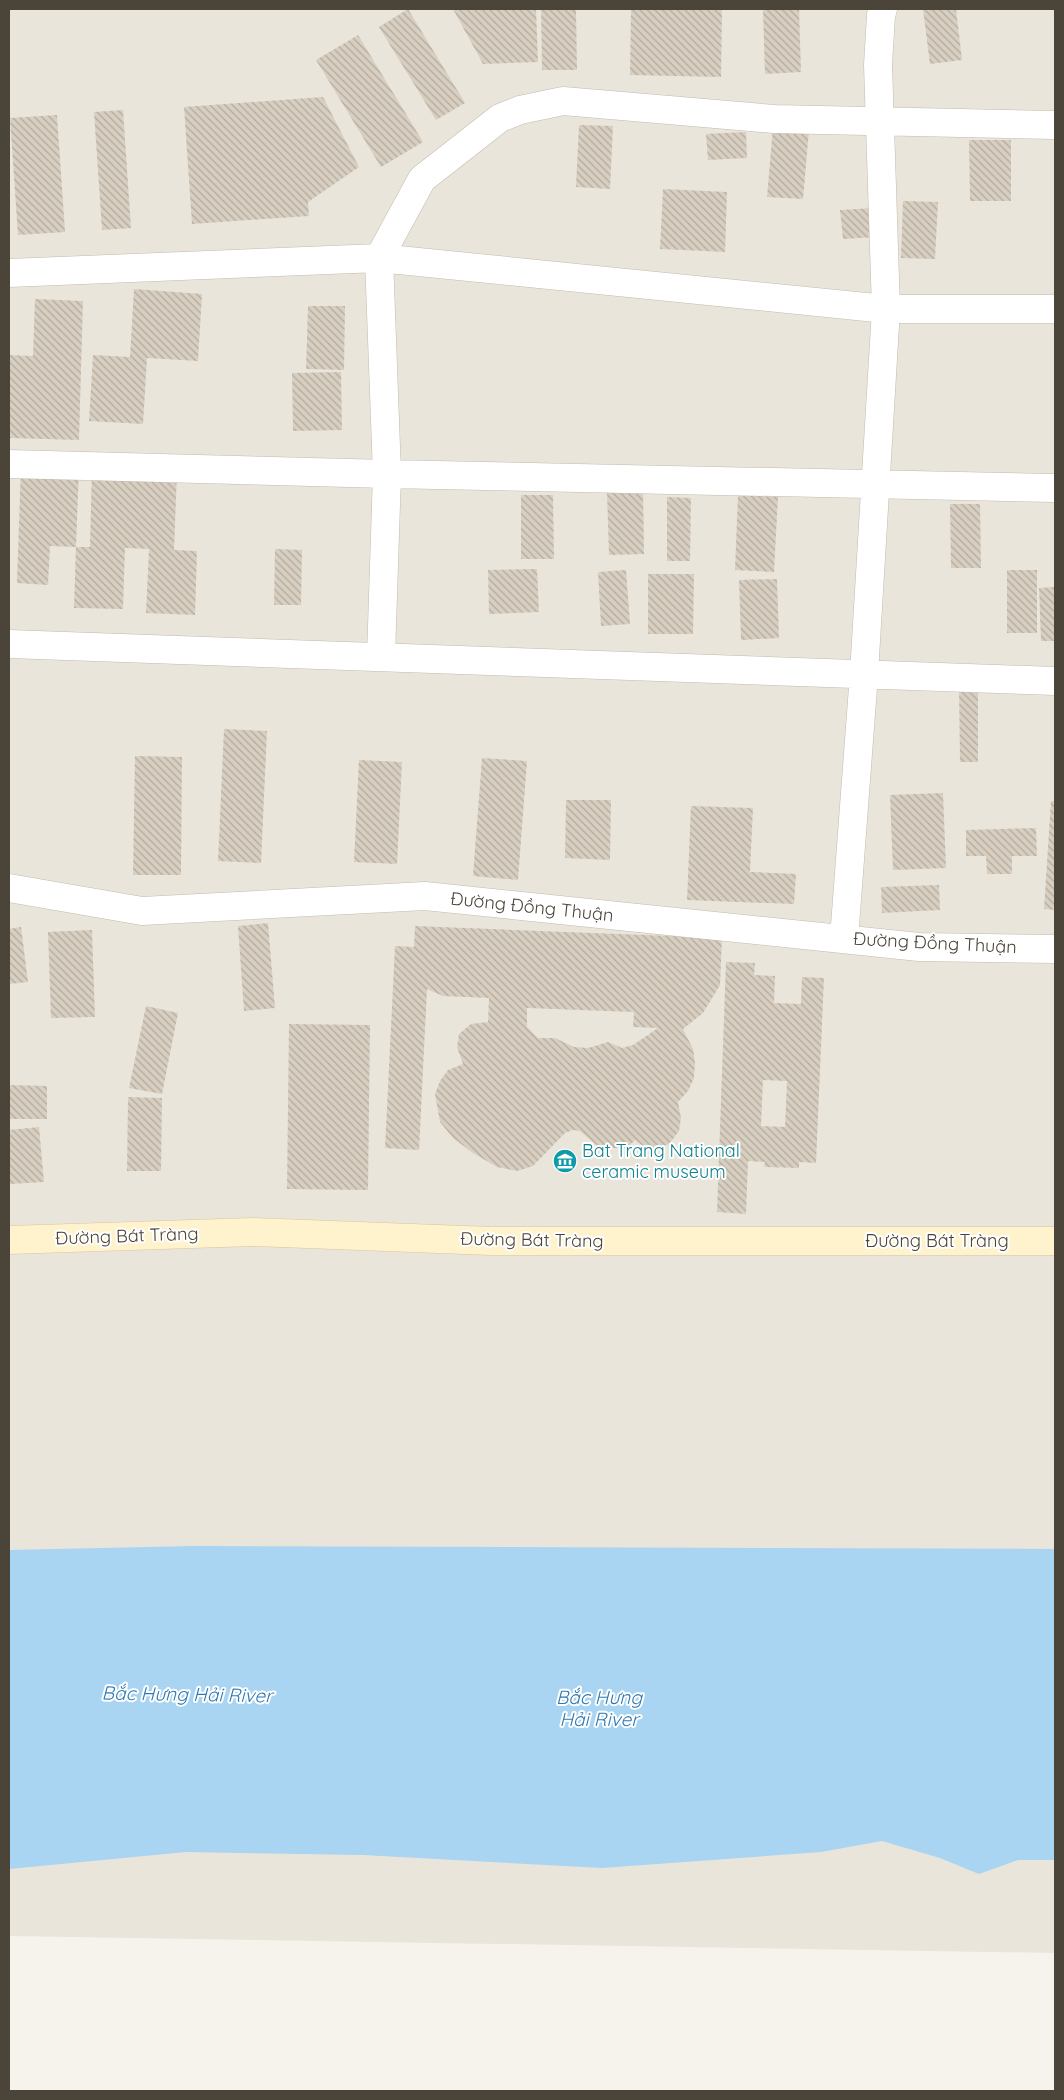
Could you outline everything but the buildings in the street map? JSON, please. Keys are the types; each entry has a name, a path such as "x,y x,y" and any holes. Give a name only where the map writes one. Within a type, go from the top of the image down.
{"street":[{"path":"844,939 864,674 886,308 878,66 881,14 883,9"},
{"path":"381,657 387,474 379,258 422,179 500,118 520,110 564,101 774,119 880,123 1055,125"},
{"path":"9,272 379,258 886,308 1055,309"},
{"path":"9,464 1055,488"},
{"path":"9,644 1055,681"},
{"name":"Đường Đồng Thuận","path":"9,888 142,911 425,896 920,947 1055,949"},
{"name":"Đường Bát Tràng","path":"9,1240 253,1232 491,1241 1055,1241"}],"shaded area":[{"path":"9,9 1055,9 1055,1953 9,1936"}],"water":[{"name":"Bắc Hưng Hải River","path":"194,1546 1055,1549 1055,1860 1018,1860 979,1874 940,1858 882,1841 821,1852 602,1868 363,1855 186,1852 9,1869 9,1550"}],"place":[{"name":"Bat Trang National ceramic museum","path":"565,1161"}]}
